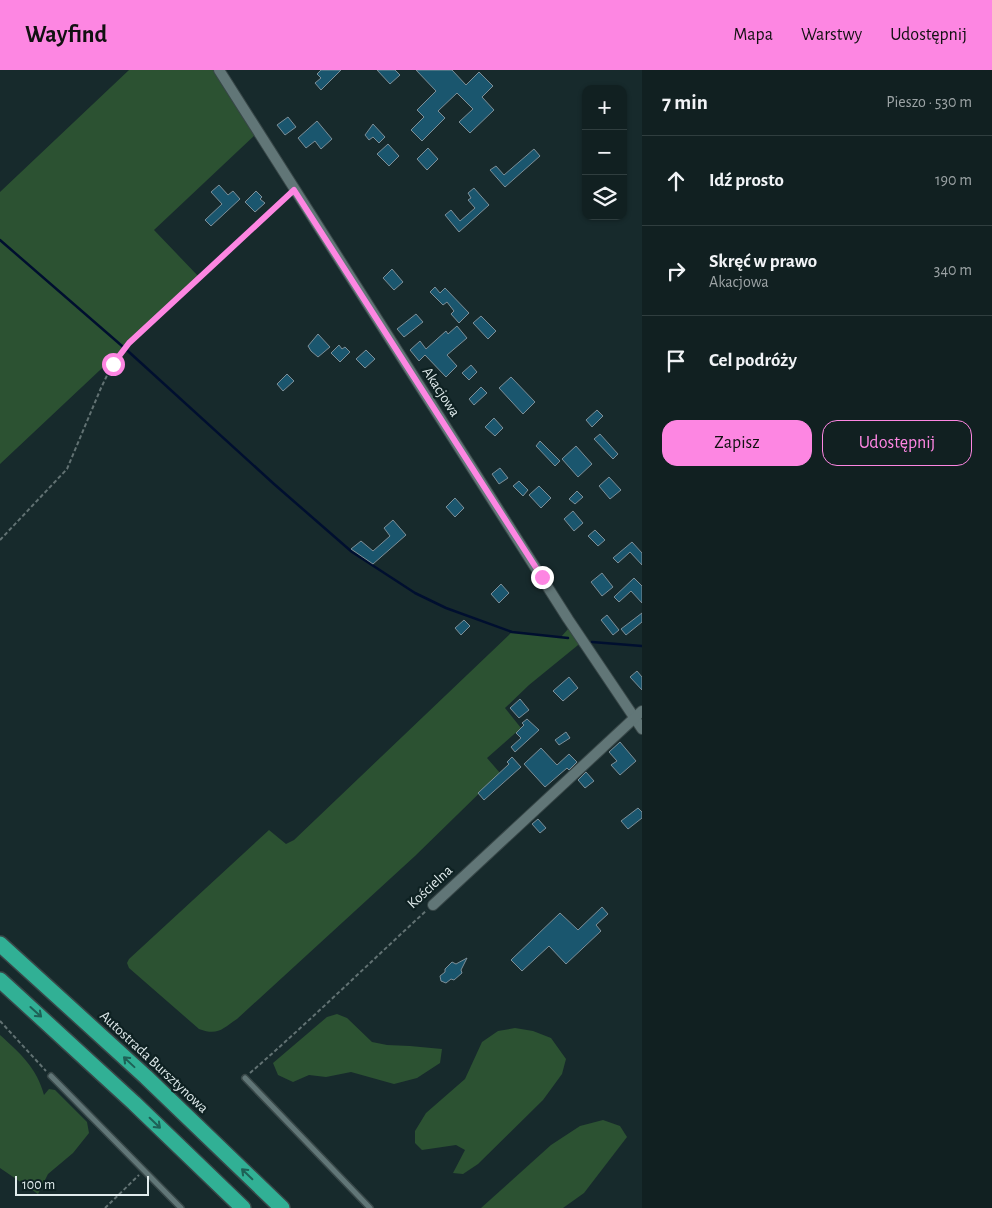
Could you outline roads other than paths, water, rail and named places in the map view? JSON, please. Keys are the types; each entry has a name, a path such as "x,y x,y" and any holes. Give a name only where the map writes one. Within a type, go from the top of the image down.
{"highway":[{"name":"Autostrada Bursztynowa","path":"0,944 146,1076 282,1208"},
{"path":"0,980 134,1103 243,1208"}],"street":[{"name":"Akacjowa","path":"219,70 563,610 638,714 642,729"},
{"name":"Kościelna","path":"433,905 638,714"}],"lane":[{"path":"51,1076 181,1208"},
{"path":"245,1078 370,1208"}],"waterway":[{"path":"0,240 129,352 352,552 415,593 446,608 512,632 568,638"},
{"path":"592,642 642,646"}]}
